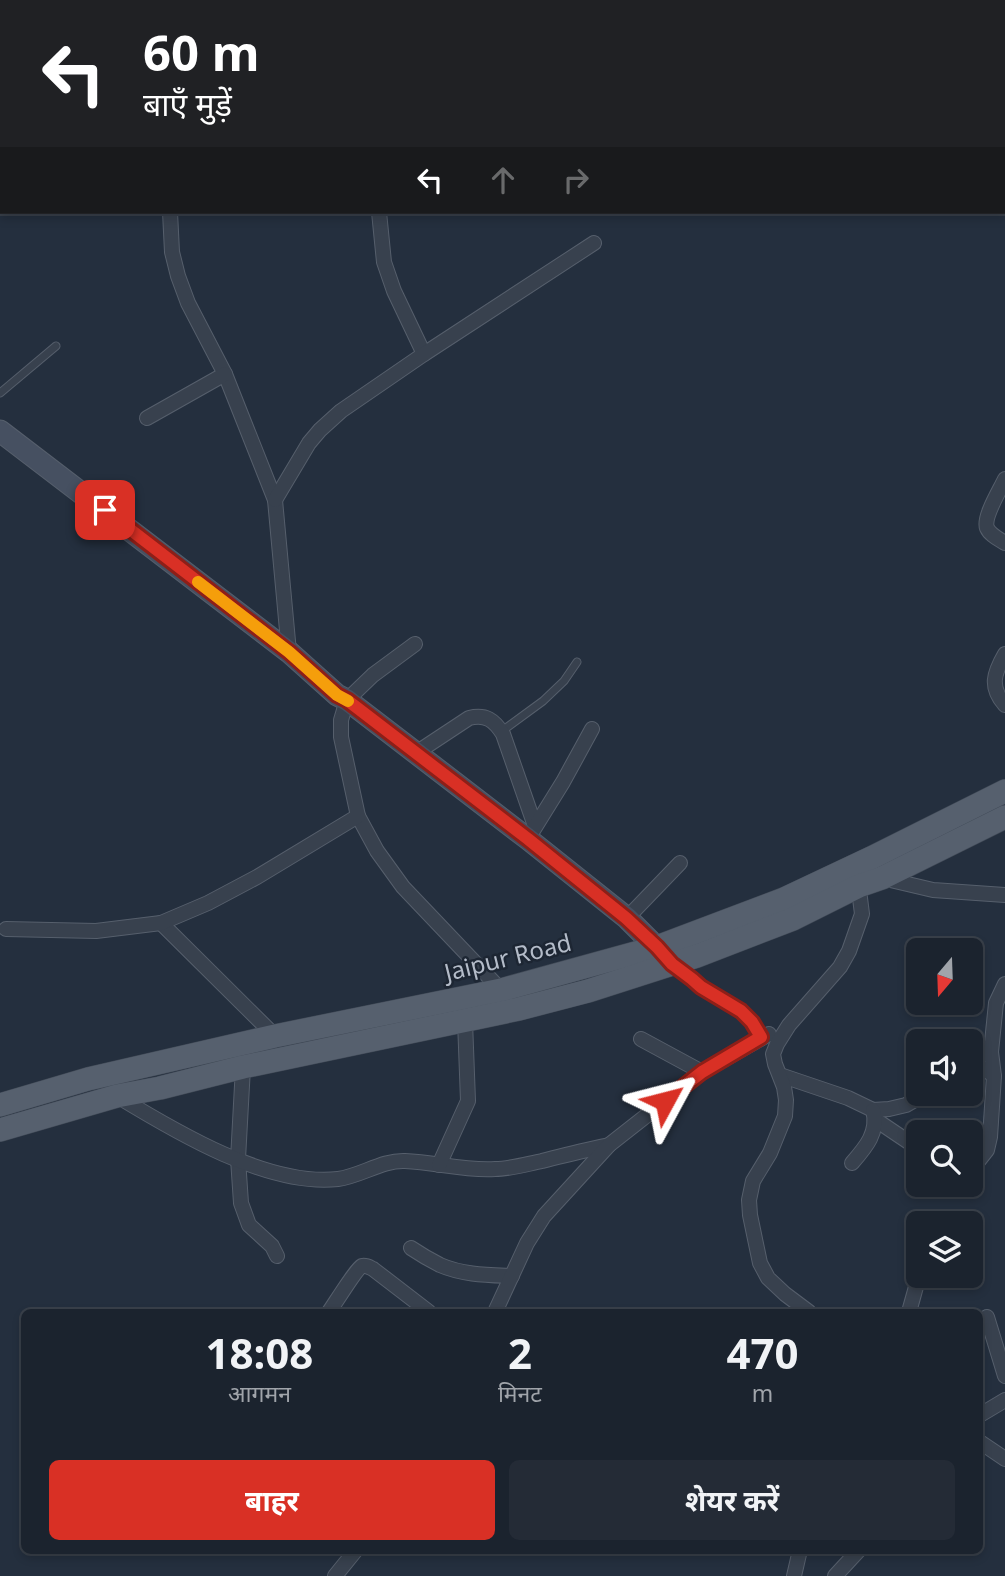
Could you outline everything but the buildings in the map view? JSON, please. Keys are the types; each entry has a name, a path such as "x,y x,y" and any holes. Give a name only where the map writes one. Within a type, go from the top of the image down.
{"main road":[{"name":"Jaipur Road","path":"0,1130 117,1096 254,1064 519,1009 588,991 672,964 793,919 856,876 1005,791"},
{"name":"Jaipur Road","path":"0,1105 88,1079 501,989 657,947 784,899 856,876 882,878 1005,817"},
{"path":"254,1064 267,1038"}],"street":[{"path":"170,214 172,252 178,276 188,303 225,374 275,500 289,652"},
{"path":"379,214 384,262 394,291 424,354"},
{"path":"275,500 309,443 341,411 594,243"},
{"path":"147,418 225,374"},
{"path":"0,431 289,652 337,695 532,833 657,947 672,964 701,987 741,1011 761,1037"},
{"path":"1005,479 986,522 993,536 1005,543"},
{"path":"415,644 347,700 341,720 341,737 358,816 377,851 403,887 501,989"},
{"path":"1005,654 994,679 995,692 1005,705"},
{"path":"416,753 469,718 485,716 495,721 502,731 532,833"},
{"path":"532,833 592,729"},
{"path":"6,929 96,931 161,923 233,890 358,816"},
{"path":"626,918 680,863"},
{"path":"806,1309 768,1278 760,1263 749,1199 753,1181 777,1138 785,1116 785,1087 773,1054 789,1026 840,967 849,951 862,914 856,876"},
{"path":"882,878 933,890 1005,895"},
{"path":"161,923 267,1038"},
{"path":"983,1155 990,1137 994,1076 991,1052 996,1003 1005,985"},
{"path":"439,1165 468,1101 465,1021"},
{"path":"496,1309 527,1243 544,1216 609,1144 702,1072 761,1037 789,1026"},
{"path":"641,1039 702,1072"},
{"path":"254,1064 238,1159 241,1203 249,1224 272,1247 277,1256"},
{"path":"983,1068 994,1076"},
{"path":"780,1075 848,1098 906,1139"},
{"path":"117,1096 173,1130 238,1159 277,1173 309,1178 337,1179 403,1160 496,1170 609,1144"},
{"path":"875,1115 906,1105"},
{"path":"852,1163 867,1146 874,1129 875,1115"},
{"path":"411,1248 440,1265 458,1271 512,1276"},
{"path":"331,1309 356,1273 366,1265 425,1309"},
{"path":"910,1309 916,1288"},
{"path":"987,1317 1005,1376"},
{"path":"983,1413 1005,1400"},
{"path":"983,1444 1005,1460"},
{"path":"335,1576 353,1554"},
{"path":"794,1576 799,1554"},
{"path":"835,1576 855,1554"}],"lane":[{"path":"0,393 56,346"},
{"path":"502,731 550,695 577,662"}],"slow traffic":[{"path":"198,582 289,652 337,695 348,701"}],"route":[{"path":"105,510 289,652 337,695 528,839 626,918 672,964 701,987 741,1011 752,1022 761,1037 702,1072 665,1101"}]}
